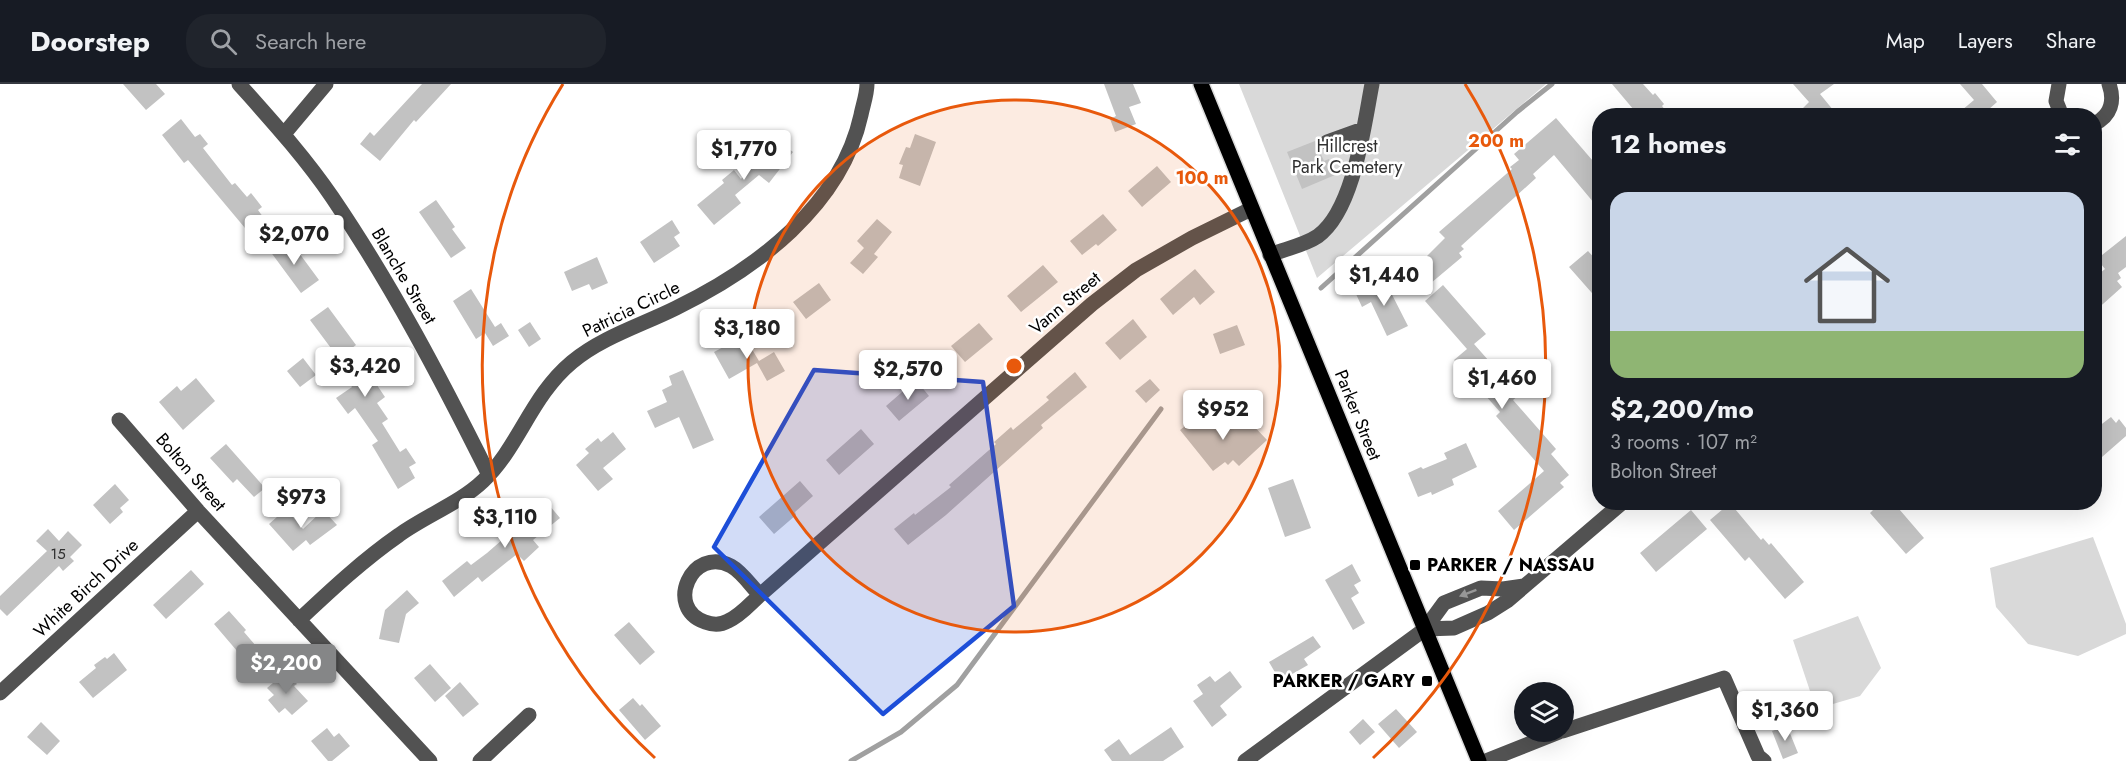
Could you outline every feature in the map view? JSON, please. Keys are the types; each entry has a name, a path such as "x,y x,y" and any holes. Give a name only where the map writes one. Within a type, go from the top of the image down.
{"main road":[{"name":"Parker Street","path":"1201,84 1479,761"}],"street":[{"name":"Blanche Street","path":"239,84 284,134 331,195 403,310 489,475"},
{"path":"284,134 326,84"},
{"name":"Patricia Circle","path":"299,620 372,555 427,516 480,484 489,475 540,396 573,362 592,348 707,292 766,252 804,218 835,180 848,158 857,135 867,84"},
{"path":"1270,255 1317,237 1334,219 1355,167 1372,84"},
{"path":"2059,84 2056,101 2059,108"},
{"path":"2102,118 2111,108 2112,92 2109,84"},
{"path":"1327,142 1363,129"},
{"name":"Vann Street","path":"760,595 733,567 718,562 708,563 694,571 686,584 685,594 687,605 702,621 712,624 724,623 734,618 1092,304 1136,270 1192,238 1251,209"},
{"name":"Bolton Street","path":"119,420 198,511 429,761"},
{"path":"1425,629 1454,628 1488,613 1507,601 1614,510"},
{"name":"White Birch Drive","path":"0,693 198,511"},
{"path":"1245,761 1425,629 1444,603 1481,588 1503,589 1524,586"},
{"path":"1574,727 1725,678 1758,756 1764,761"},
{"path":"480,761 529,715"},
{"path":"1486,761 1534,742"}],"highlighted area":[{"path":"814,370 983,382 1014,606 883,714 714,547"}],"green space":[{"name":"Hillcrest Park Cemetery","path":"1239,84 1546,84 1317,278"},
{"path":"2093,537 2126,624 2126,634 2078,656 2028,644 1996,607 1990,568"},
{"path":"1858,616 1881,668 1860,696 1816,709 1793,640"}],"building":[{"path":"123,84 156,84 165,94 146,110"},
{"path":"422,84 451,84 416,122 414,120 380,161 360,144 370,132 374,136"},
{"path":"1104,84 1133,84 1141,103 1129,107 1136,124 1115,132 1110,119 1116,116"},
{"path":"1612,84 1643,84 1664,104 1664,108 1632,108"},
{"path":"1793,84 1834,84 1820,94 1831,108 1803,108 1809,102"},
{"path":"1960,84 1982,84 1997,102 1990,108 1964,108 1974,100"},
{"path":"1556,118 1592,160 1592,201 1554,155 1533,174 1536,178 1461,246 1464,249 1459,253 1462,257 1431,283 1415,268 1445,238 1439,232 1512,169 1510,167 1519,160 1514,154"},
{"path":"181,119 195,137 200,134 208,144 203,148 232,185 235,183 247,197 251,193 262,207 258,210 266,221 250,234 188,160 184,163 162,135"},
{"path":"915,134 936,142 920,186 899,178 903,165 899,164 906,147 910,148"},
{"path":"773,137 793,152 769,183 759,175 735,195 741,203 714,225 697,205 724,183 722,180 734,170 741,179"},
{"path":"1315,141 1324,161 1329,159 1335,175 1302,189 1287,152"},
{"path":"1157,166 1171,182 1142,207 1128,191"},
{"path":"436,200 455,227 452,229 466,248 451,258 419,212"},
{"path":"1103,214 1117,230 1098,246 1096,244 1082,255 1070,241"},
{"path":"877,219 892,232 874,254 878,257 863,274 850,263 864,248 857,241"},
{"path":"672,220 680,233 674,237 680,246 654,263 640,242"},
{"path":"2126,236 2126,267 2118,273 2121,278 2117,281 2122,287 2102,305 2102,271 2105,269 2102,265 2102,255"},
{"path":"288,238 319,280 301,293 270,251"},
{"path":"1588,251 1592,255 1592,293 1569,267"},
{"path":"597,257 608,283 592,290 589,284 572,291 564,272"},
{"path":"1043,265 1058,282 1021,312 1007,296"},
{"path":"1195,269 1215,292 1200,305 1194,297 1173,315 1160,299"},
{"path":"1384,279 1408,326 1387,336 1371,302 1362,307 1356,294"},
{"path":"819,283 831,300 806,319 793,302"},
{"path":"1443,285 1486,334 1474,344 1519,395 1513,400 1556,449 1551,454 1569,475 1560,483 1564,487 1514,530 1498,511 1544,471 1496,416 1500,412 1454,360 1467,349 1425,301"},
{"path":"471,289 495,327 501,323 509,336 493,346 485,333 476,339 453,301"},
{"path":"328,307 356,345 352,348 385,397 377,403 388,419 382,423 400,452 406,448 416,463 409,467 415,478 398,489 372,445 378,441 355,408 348,414 336,398 352,387 346,378 351,375 310,320"},
{"path":"1133,319 1147,337 1120,360 1105,343"},
{"path":"530,322 541,339 529,347 518,330"},
{"path":"979,323 993,339 965,362 951,346"},
{"path":"1237,325 1245,345 1220,354 1213,334"},
{"path":"744,336 759,361 774,352 785,371 767,381 757,363 729,379 714,352"},
{"path":"303,358 316,375 300,387 287,371"},
{"path":"683,370 714,440 693,449 679,417 655,428 647,411 667,402 662,390 672,385 669,376"},
{"path":"1075,372 1087,387 1041,425 1043,428 946,515 908,545 894,529 951,487 949,485 996,444 994,442 1011,427 1013,430 1049,400 1046,397"},
{"path":"196,378 215,401 183,430 159,402 177,386 181,391"},
{"path":"1150,379 1160,390 1146,403 1135,391"},
{"path":"916,380 929,396 899,421 886,406"},
{"path":"1202,413 1217,431 1232,417 1240,425 1247,419 1267,440 1239,466 1233,460 1228,465 1225,462 1213,471 1180,430"},
{"path":"2111,417 2116,423 2119,419 2126,428 2126,436 2102,457 2102,424"},
{"path":"861,429 874,444 839,475 826,460"},
{"path":"613,432 626,449 603,468 613,479 598,491 576,465 589,453 585,449 598,438 601,442"},
{"path":"1466,443 1477,467 1452,479 1454,485 1432,495 1431,492 1418,497 1408,473 1447,459 1444,453"},
{"path":"226,444 265,488 254,497 237,479 233,483 210,458"},
{"path":"1293,479 1311,528 1285,537 1268,488"},
{"path":"800,481 813,496 774,534 759,517"},
{"path":"115,484 129,500 120,508 123,512 110,524 93,505"},
{"path":"544,499 560,518 533,540 539,547 524,561 517,554 482,582 478,577 454,597 442,581 467,561 471,565 487,553 517,527 514,524"},
{"path":"286,509 303,529 323,510 337,525 310,545 306,540 293,551 269,524"},
{"path":"1691,510 1707,529 1656,572 1640,553"},
{"path":"1722,510 1736,510 1761,540 1763,538 1769,545 1771,543 1804,582 1785,599 1749,557 1745,561 1710,520"},
{"path":"1873,510 1900,510 1924,538 1906,554 1870,513"},
{"path":"48,529 59,541 68,531 82,545 70,557 74,561 63,571 59,566 7,616 0,609 0,596 47,551 36,541"},
{"path":"1352,564 1361,581 1354,585 1359,593 1351,598 1365,623 1353,630 1325,580"},
{"path":"191,570 204,584 166,619 153,605"},
{"path":"407,590 419,603 406,614 399,643 379,639 385,610"},
{"path":"229,611 246,630 244,632 256,646 243,658 214,624"},
{"path":"629,622 655,652 640,665 614,635"},
{"path":"1313,636 1321,647 1304,659 1308,665 1280,681 1269,662"},
{"path":"114,653 127,670 93,698 79,682 96,668 94,665"},
{"path":"430,664 451,688 435,702 414,678"},
{"path":"1230,671 1242,687 1220,706 1227,715 1212,727 1193,701 1203,694 1197,685 1210,676 1215,682"},
{"path":"286,672 297,684 294,686 308,701 292,715 285,708 279,713 268,700 274,695 267,688"},
{"path":"460,682 479,704 463,717 445,696"},
{"path":"633,698 640,706 642,704 661,726 645,740 619,710"},
{"path":"1396,709 1417,732 1399,748 1378,724"},
{"path":"1363,719 1375,732 1360,745 1349,732"},
{"path":"41,722 60,741 47,755 27,737"},
{"path":"1787,726 1798,753 1783,759 1772,731"},
{"path":"1171,727 1184,747 1163,761 1112,761 1104,750 1119,739 1130,755"},
{"path":"327,728 334,737 339,733 350,746 332,761 328,761 311,741"}],"waterway":[{"path":"1321,288 1517,112 1552,84"},
{"path":"851,761 901,732 957,685 1161,409"}],"place":[{"name":"PARKER / NASSAU","path":"1415,565"},
{"name":"PARKER / GARY","path":"1427,681"}]}
